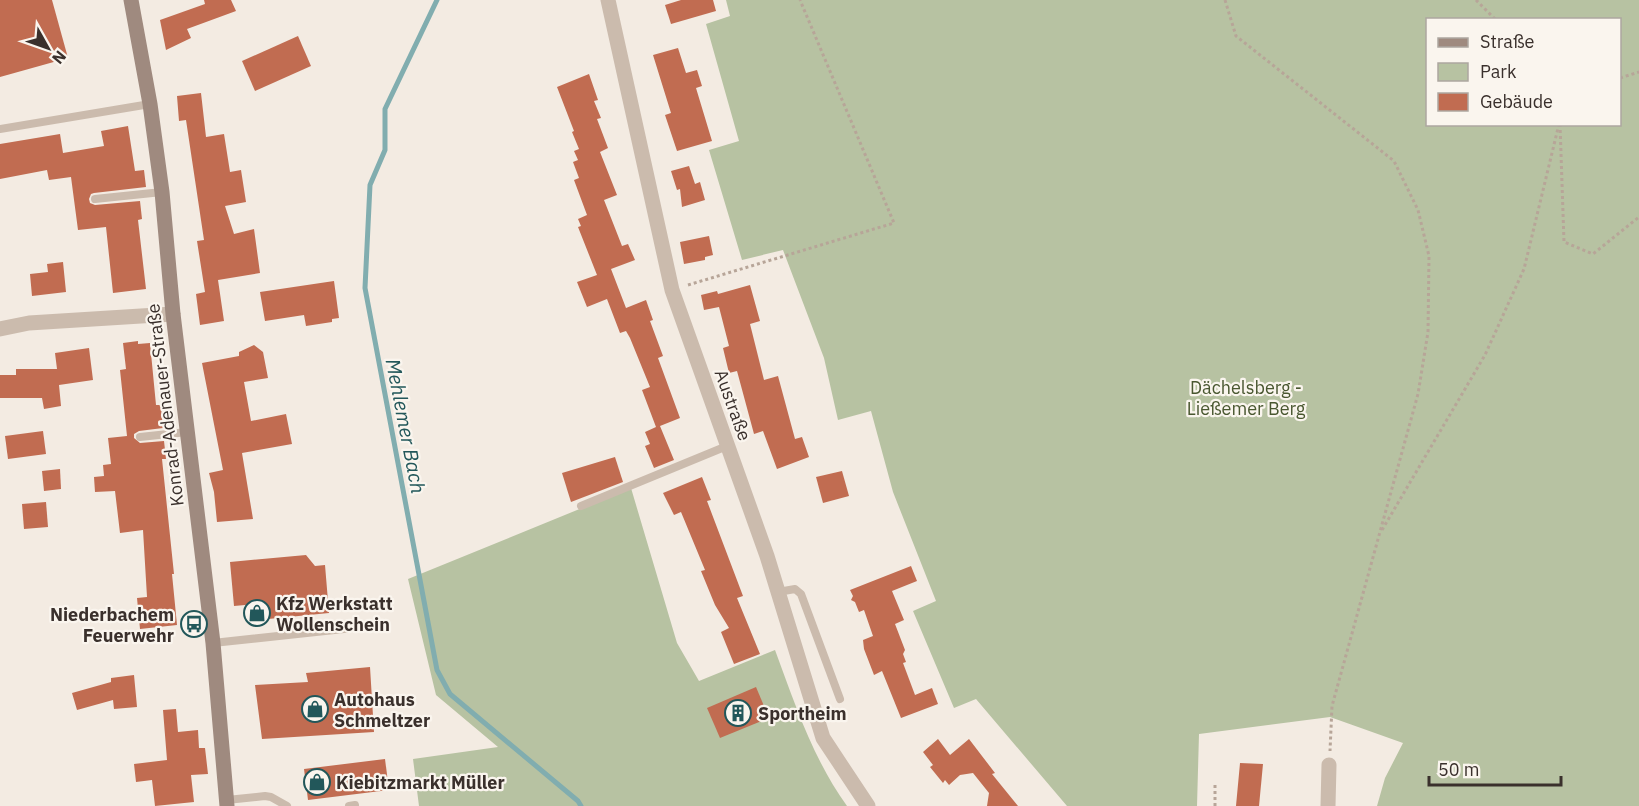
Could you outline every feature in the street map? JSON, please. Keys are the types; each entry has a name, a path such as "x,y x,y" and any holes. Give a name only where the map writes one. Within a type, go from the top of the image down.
{"main road":[{"name":"Konrad-Adenauer-Straße","path":"130,0 150,104 162,192 173,314 213,643 227,803"}],"street":[{"name":"Austraße","path":"608,0 672,290 778,592 823,738 868,806"},
{"path":"0,329 29,323 173,314"},
{"path":"1328,806 1329,765"}],"lane":[{"path":"0,129 150,104"},
{"path":"94,199 162,192"},
{"path":"141,437 187,432"},
{"path":"581,506 727,446"},
{"path":"778,592 795,590 801,594 840,699"},
{"path":"213,643 353,628"},
{"path":"227,803 265,796 287,806"},
{"path":"349,806 355,806"}],"path":[{"path":"672,290 894,223 800,0"},
{"path":"1225,0 1236,36 1394,161 1418,210 1429,256 1428,332 1418,394 1332,706 1329,765"},
{"path":"1476,0 1494,18"},
{"path":"1621,78 1639,72"},
{"path":"1380,534 1485,354 1524,269 1559,126"},
{"path":"1559,126 1564,242 1593,254 1639,217"},
{"path":"1215,784 1215,806"}],"green space":[{"name":"Dächelsberg - Ließemer Berg","path":"726,0 1639,0 1639,806 1377,806 1385,778 1403,743 1330,717 1199,734 1197,806 1067,806 976,699 954,708 913,611 936,601 893,492 871,411 838,420 824,358 783,250 742,260 709,150 739,141 706,24 730,16"},
{"path":"631,488 677,643 699,681 775,650 815,750 847,806 419,806 413,759 498,747 436,695 408,579"}],"building":[{"path":"0,0 52,0 68,58 0,77"},
{"path":"204,0 231,0 236,11 187,29 191,38 166,50 160,20 205,4"},
{"path":"681,0 713,0 716,11 671,24 665,5"},
{"path":"298,36 311,66 255,91 242,61"},
{"path":"678,48 686,73 697,70 702,86 696,88 712,141 677,151 665,115 671,113 653,55"},
{"path":"589,74 598,100 594,101 601,118 597,119 608,148 600,152 617,195 604,200 622,246 628,244 635,260 611,269 626,308 646,300 653,320 650,321 663,356 658,358 680,418 660,426 674,460 654,468 645,446 650,444 645,432 656,427 642,390 650,387 630,338 626,331 620,333 607,299 587,307 577,282 597,275 578,227 581,226 578,219 587,215 574,180 579,178 573,162 578,160 574,151 579,149 557,87"},
{"path":"201,93 206,137 224,134 230,172 241,170 246,202 225,206 234,234 254,229 260,273 218,280 224,321 200,325 196,294 205,292 197,241 204,240 186,120 179,121 177,96"},
{"path":"128,126 135,171 144,170 146,187 94,193 89,199 90,203 95,205 140,201 142,219 138,220 146,289 113,293 106,227 78,230 71,177 49,180 47,170 0,179 0,144 60,134 63,153 104,146 101,131"},
{"path":"689,166 695,184 700,182 705,200 682,207 680,189 677,190 671,171"},
{"path":"709,236 713,255 705,257 705,260 684,264 680,242"},
{"path":"63,262 66,292 32,296 30,274 48,272 47,264"},
{"path":"334,281 339,318 332,319 332,322 306,326 304,315 265,321 260,292"},
{"path":"750,285 760,321 750,324 764,380 778,376 795,439 802,437 809,457 777,469 763,431 754,434 737,371 729,373 723,348 729,346 719,307 704,310 701,295 717,291 718,294"},
{"path":"138,341 138,344 150,343 156,405 161,405 163,428 139,431 134,434 134,438 140,443 164,441 166,459 162,459 177,625 140,629 137,598 147,597 143,530 120,533 115,491 95,492 94,477 104,476 103,465 111,464 108,438 127,436 120,370 126,369 123,343"},
{"path":"254,345 263,352 268,378 244,382 251,421 286,414 292,444 242,453 253,519 217,522 214,492 209,473 223,470 202,363 239,356 239,352"},
{"path":"89,348 93,380 59,385 61,406 44,409 42,398 0,398 0,375 16,375 16,369 57,369 55,353"},
{"path":"43,431 46,454 8,459 5,436"},
{"path":"615,457 623,482 571,502 562,473"},
{"path":"60,469 61,489 44,491 42,471"},
{"path":"842,471 849,496 823,503 816,477"},
{"path":"702,477 711,500 707,501 743,596 737,598 760,654 734,664 721,632 729,628 715,605 701,571 705,570 681,512 674,515 663,493"},
{"path":"46,502 48,527 24,529 22,504"},
{"path":"306,555 315,566 325,565 329,613 258,620 257,604 234,606 230,562"},
{"path":"911,566 917,581 892,591 904,620 895,624 905,650 903,654 906,662 903,663 915,695 932,688 938,704 901,718 882,671 874,675 863,640 873,636 864,610 859,612 855,602 851,600 853,596 850,590"},
{"name":"Autohaus Schmeltzer","path":"370,667 374,732 262,739 255,685 308,682 306,673"},
{"path":"134,675 137,707 114,709 113,700 77,710 72,693 111,682 111,678"},
{"name":"Sportheim","path":"756,687 769,718 720,738 707,708"},
{"path":"176,709 178,732 198,730 199,748 205,748 208,774 191,775 194,802 155,806 152,780 136,782 134,764 167,760 163,710"},
{"path":"938,739 950,755 969,739 995,773 992,774 1018,806 987,806 989,793 973,773 960,775 949,785 945,780 943,783 930,767 933,765 923,752"},
{"path":"385,759 389,790 308,800 304,769"},
{"path":"1240,763 1263,764 1259,806 1236,806"}],"waterway":[{"name":"Mehlemer Bach","path":"437,0 385,109 385,150 370,185 365,288 437,670 450,694 578,801 581,806"}],"place":[{"name":"Kfz Werkstatt Wollenschein","path":"257,613"},
{"name":"Niederbachem Feuerwehr","path":"194,624"},
{"name":"Autohaus Schmeltzer","path":"315,709"},
{"name":"Sportheim","path":"738,713"},
{"name":"Kiebitzmarkt Müller","path":"317,782"}]}
